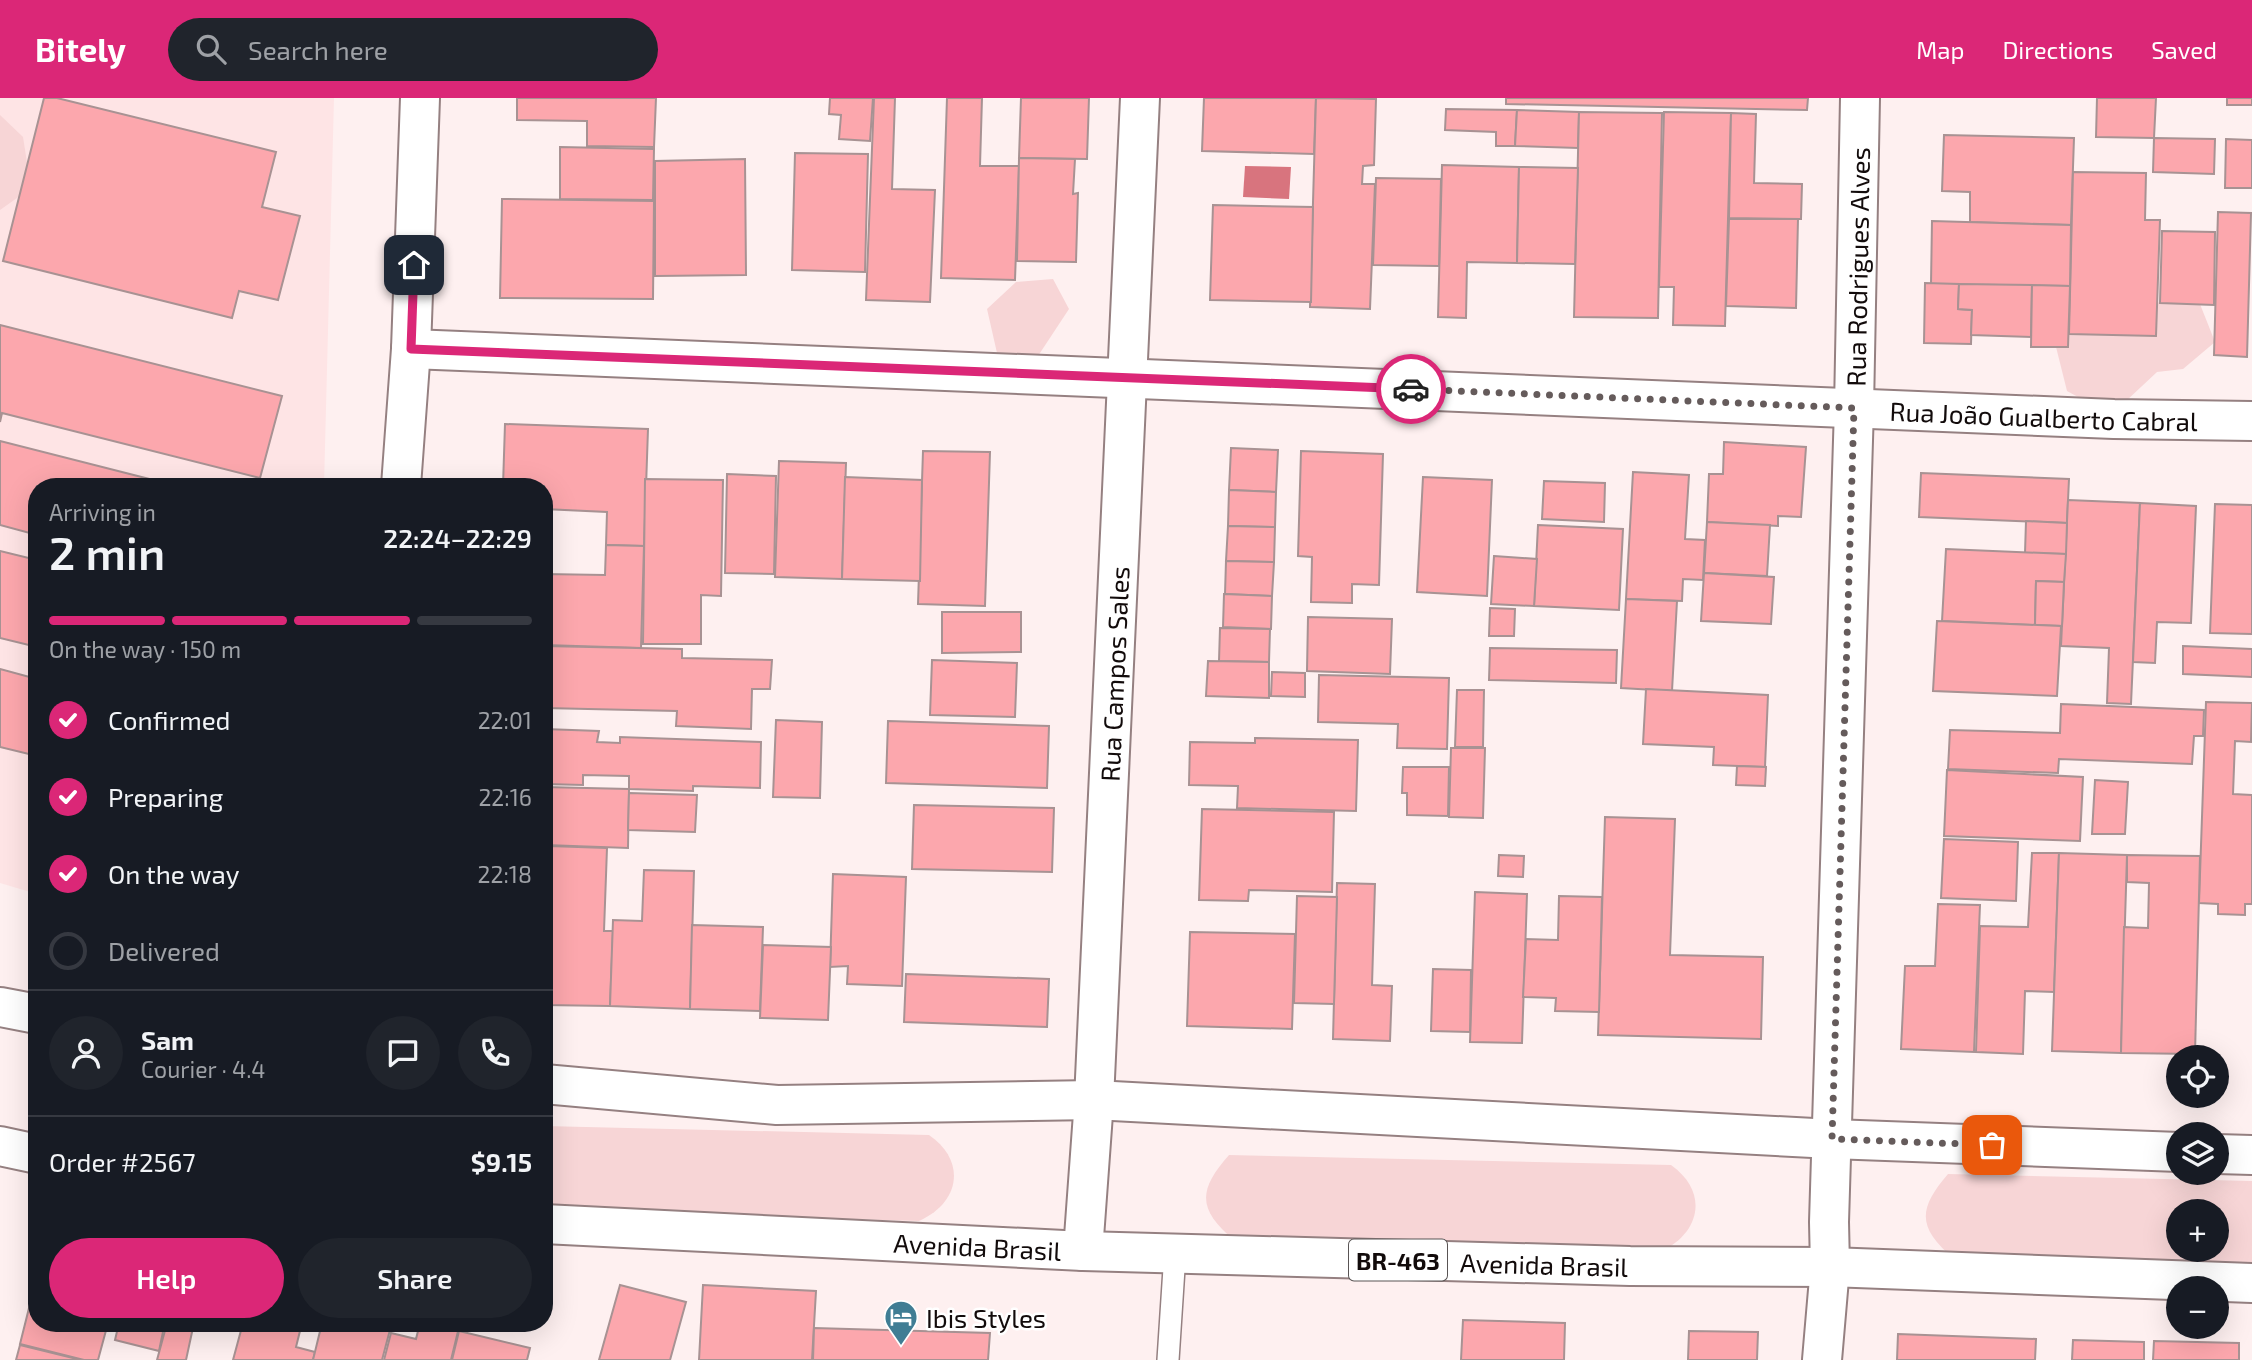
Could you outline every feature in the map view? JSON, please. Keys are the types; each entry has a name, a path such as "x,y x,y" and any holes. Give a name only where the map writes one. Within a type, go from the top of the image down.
{"street":[{"path":"402,478 411,349 420,98"},
{"name":"Rua Campos Sales","path":"1083,1251 1094,1101 1140,98"},
{"name":"Rua Rodrigues Alves","path":"1822,1360 1830,1267 1860,98"},
{"name":"Rua João Gualberto Cabral","path":"411,349 1128,376 2115,419 2252,421"},
{"path":"553,1085 777,1105 1094,1101 1832,1139 2166,1152"},
{"path":"0,1146 28,1152"},
{"path":"2229,1154 2252,1155"},
{"name":"Avenida Brasil","path":"553,1224 1083,1251 1630,1266 1830,1267 2252,1283"}],"lane":[{"path":"1168,1360 1175,1253"}],"shaded area":[{"path":"0,98 334,98 324,478 28,478 28,891 0,883"},
{"path":"0,115 23,137 31,188 0,210"},
{"path":"1245,166 1291,167 1289,199 1243,197"},
{"path":"1053,279 1069,309 1038,356 997,353 987,309 1016,282"},
{"path":"2196,294 2215,342 2183,369 2157,372 2111,415 2067,391 2056,347 2063,324"},
{"path":"553,1126 929,1135 941,1145 949,1157 954,1181 943,1204 919,1221 553,1211"},
{"path":"1229,1155 1671,1165 1691,1187 1695,1212 1692,1223 1684,1234 1660,1252 1235,1241 1214,1220 1206,1200 1211,1179"},
{"path":"1948,1174 2166,1179 2166,1185 2229,1185 2229,1180 2252,1181 2252,1267 1954,1259 1942,1248 1928,1228 1926,1218 1931,1198"}],"building":[{"path":"44,98 57,98 276,152 262,207 300,216 278,300 239,291 232,318 3,261"},
{"path":"517,98 656,98 654,147 587,146 587,121 517,120"},
{"path":"830,98 873,98 870,141 839,139 841,115 829,114"},
{"path":"874,98 895,98 892,189 935,190 930,302 866,300"},
{"path":"947,98 982,98 980,166 1019,166 1015,280 941,278"},
{"path":"1021,98 1089,98 1087,159 1019,158"},
{"path":"1204,98 1316,98 1314,154 1202,151"},
{"path":"1316,98 1376,99 1374,165 1363,166 1362,184 1375,184 1370,309 1310,307"},
{"path":"1506,98 1808,98 1807,110 1506,104"},
{"path":"2097,98 2156,98 2154,138 2096,137"},
{"path":"2227,98 2252,98 2252,105 2227,105"},
{"path":"1446,109 1517,110 1515,146 1496,146 1496,132 1445,130"},
{"path":"1517,110 1579,112 1578,148 1515,146"},
{"path":"1579,112 1662,113 1658,318 1574,317"},
{"path":"1664,112 1731,113 1725,326 1673,325 1674,287 1659,287"},
{"path":"1731,113 1756,114 1754,183 1802,184 1801,219 1729,218"},
{"path":"1944,135 2074,138 2071,225 1970,222 1970,192 1942,191"},
{"path":"2154,138 2215,139 2214,174 2153,172"},
{"path":"2226,139 2252,140 2252,188 2225,188"},
{"path":"560,147 654,149 653,200 560,199"},
{"path":"795,153 868,154 865,272 792,270"},
{"path":"1019,158 1075,159 1073,194 1078,193 1076,262 1017,261"},
{"path":"745,159 746,275 655,276 655,161"},
{"path":"1442,165 1519,167 1517,263 1467,262 1466,318 1438,317"},
{"path":"1519,167 1578,168 1575,264 1517,263"},
{"path":"2073,172 2146,173 2145,220 2160,220 2156,336 2069,334"},
{"path":"1376,178 1441,179 1439,266 1373,265"},
{"path":"502,199 654,201 653,299 500,298"},
{"path":"1213,205 1313,207 1311,302 1210,300"},
{"path":"2218,212 2251,213 2247,357 2214,355"},
{"path":"1729,219 1798,219 1796,308 1726,306"},
{"path":"1932,221 2071,225 2070,286 1931,284"},
{"path":"2162,231 2215,232 2214,305 2160,303"},
{"path":"1925,283 1959,284 1958,309 1972,310 1971,344 1924,343"},
{"path":"1959,284 2032,285 2031,337 1971,335 1972,310 1958,309"},
{"path":"2032,285 2070,286 2068,347 2031,347"},
{"path":"0,325 282,396 260,478 2,413 0,422"},
{"path":"505,424 648,429 644,546 606,545 607,512 553,509 553,478 503,478"},
{"path":"0,441 146,478 28,478 28,533 0,525"},
{"path":"1724,442 1806,447 1801,517 1778,516 1778,526 1707,522 1709,474 1723,474"},
{"path":"1231,448 1278,450 1276,492 1229,490"},
{"path":"923,451 990,452 985,606 918,604"},
{"path":"1301,451 1383,454 1379,585 1352,584 1352,603 1311,602 1312,557 1298,556"},
{"path":"779,461 846,463 842,579 775,577"},
{"path":"1633,472 1689,475 1685,539 1705,540 1703,580 1683,579 1682,601 1626,599"},
{"path":"1921,473 2069,479 2067,523 1919,517"},
{"path":"727,474 776,476 774,574 725,573"},
{"path":"845,477 922,480 920,581 842,579"},
{"path":"1423,477 1492,480 1487,596 1417,592"},
{"path":"645,479 723,480 721,596 701,595 701,644 643,644"},
{"path":"1544,481 1605,483 1604,522 1542,519"},
{"path":"1229,490 1276,492 1275,527 1228,526"},
{"path":"2068,500 2140,503 2131,704 2107,703 2109,648 2061,646"},
{"path":"2140,503 2196,506 2191,623 2157,622 2155,663 2133,662"},
{"path":"2215,504 2252,505 2252,634 2210,633"},
{"path":"2026,521 2067,523 2066,554 2025,553"},
{"path":"1707,522 1770,525 1767,576 1704,573"},
{"path":"1538,525 1623,529 1619,610 1534,606"},
{"path":"1228,526 1275,527 1274,562 1226,561"},
{"path":"606,545 644,546 641,648 553,645 553,574 605,575"},
{"path":"1946,549 2066,554 2064,582 2036,581 2035,625 1942,621"},
{"path":"0,551 28,558 28,645 0,638"},
{"path":"1494,556 1537,559 1534,606 1491,604"},
{"path":"1226,561 1274,562 1272,596 1225,594"},
{"path":"1704,573 1774,577 1771,624 1701,621"},
{"path":"2036,581 2064,582 2062,626 2035,625"},
{"path":"1224,594 1272,596 1271,629 1223,627"},
{"path":"1626,599 1677,601 1672,691 1621,688"},
{"path":"1490,608 1515,609 1514,636 1489,636"},
{"path":"942,612 1021,612 1021,652 942,653"},
{"path":"1308,617 1392,619 1390,674 1307,671"},
{"path":"1937,621 2061,626 2057,696 1933,691"},
{"path":"1220,628 1270,629 1269,662 1219,661"},
{"path":"553,646 682,649 682,658 772,660 770,689 752,689 751,729 676,726 677,711 553,708"},
{"path":"2183,646 2252,649 2252,677 2183,674"},
{"path":"1490,648 1617,650 1616,683 1489,680"},
{"path":"932,660 1017,663 1015,717 930,715"},
{"path":"1208,661 1269,662 1269,698 1206,696"},
{"path":"0,669 28,677 28,754 0,747"},
{"path":"1272,672 1305,673 1305,697 1271,696"},
{"path":"1319,675 1449,678 1447,749 1397,748 1398,724 1318,722"},
{"path":"1646,689 1768,695 1765,767 1713,765 1714,747 1643,744"},
{"path":"1457,690 1484,690 1483,747 1455,747"},
{"path":"2206,702 2252,703 2251,742 2235,741 2233,794 2252,795 2252,904 2245,904 2245,915 2218,914 2218,904 2199,903"},
{"path":"2061,704 2204,710 2203,736 2194,736 2192,764 2059,759 2058,773 1948,769 1950,730 2060,733"},
{"path":"776,720 822,722 820,798 773,797"},
{"path":"888,721 1049,726 1047,788 886,783"},
{"path":"553,729 599,731 597,742 620,743 620,737 761,742 760,788 693,786 693,791 629,789 629,776 583,775 583,785 553,784"},
{"path":"1255,738 1358,740 1356,811 1237,808 1238,786 1189,785 1190,742 1255,743"},
{"path":"1451,748 1485,748 1483,818 1449,817"},
{"path":"1737,766 1766,767 1765,786 1736,785"},
{"path":"1403,767 1449,767 1448,816 1407,815 1407,793 1402,793"},
{"path":"1947,770 2083,777 2080,841 1944,836"},
{"path":"2095,780 2128,782 2125,834 2092,834"},
{"path":"553,787 629,789 628,848 553,845"},
{"path":"629,793 697,795 695,832 628,830"},
{"path":"914,805 1054,808 1052,872 912,869"},
{"path":"1202,809 1334,812 1332,892 1249,890 1248,901 1199,900"},
{"path":"1605,817 1675,819 1670,955 1763,957 1761,1039 1598,1035"},
{"path":"1944,839 2018,842 2016,901 1941,898"},
{"path":"553,846 607,848 604,931 613,931 610,1006 553,1005"},
{"path":"2032,853 2059,853 2054,992 2025,991 2023,1054 1976,1052 1980,926 2028,927"},
{"path":"2059,853 2127,855 2121,1053 2052,1051"},
{"path":"1499,855 1524,856 1523,877 1498,876"},
{"path":"2127,855 2200,856 2195,1045 2166,1045 2166,1054 2121,1053 2124,927 2148,928 2149,883 2127,882"},
{"path":"644,870 694,871 690,1009 610,1006 613,920 642,921"},
{"path":"833,874 906,877 902,986 847,984 848,966 830,967"},
{"path":"1337,883 1375,884 1372,985 1392,986 1390,1041 1333,1039"},
{"path":"1475,892 1527,894 1522,1043 1470,1042"},
{"path":"1297,896 1337,897 1334,1004 1294,1003"},
{"path":"1559,896 1602,897 1599,1012 1555,1011 1556,998 1523,997 1526,939 1558,940"},
{"path":"1938,904 1980,905 1974,1052 1901,1049 1905,966 1935,966"},
{"path":"692,925 763,927 760,1011 690,1009"},
{"path":"1190,932 1295,934 1292,1029 1187,1026"},
{"path":"763,945 831,947 828,1020 760,1018"},
{"path":"1433,969 1471,970 1470,1032 1431,1031"},
{"path":"906,974 1049,979 1047,1027 904,1022"},
{"path":"620,1285 686,1302 670,1360 599,1360"},
{"path":"703,1285 816,1291 812,1360 699,1360"},
{"path":"28,1312 28,1332 106,1332 98,1360 84,1360 20,1344"},
{"path":"1463,1320 1565,1323 1564,1360 1461,1360"},
{"name":"Ibis Styles","path":"814,1328 990,1333 988,1360 813,1360"},
{"path":"1689,1331 1758,1332 1757,1360 1688,1360"},
{"path":"117,1332 163,1332 159,1351 115,1340"},
{"path":"165,1332 192,1332 186,1360 157,1360"},
{"path":"241,1332 300,1332 296,1347 315,1352 313,1360 233,1360"},
{"path":"320,1332 389,1332 382,1360 313,1360"},
{"path":"418,1332 458,1332 451,1360 384,1360 391,1333 416,1339"},
{"path":"459,1332 530,1348 527,1360 452,1360"},
{"path":"1898,1334 2036,1339 2035,1360 1897,1360"},
{"path":"2073,1340 2144,1342 2144,1360 2072,1360"},
{"path":"2154,1341 2239,1343 2239,1360 2153,1360"},
{"path":"20,1345 81,1360 16,1360"}],"way so far":[{"path":"1411,389 1854,408 1832,1139 1992,1145"}],"place":[{"name":"Ibis Styles","path":"901,1347"}],"route":[{"path":"414,265 411,349 1411,389"}]}
